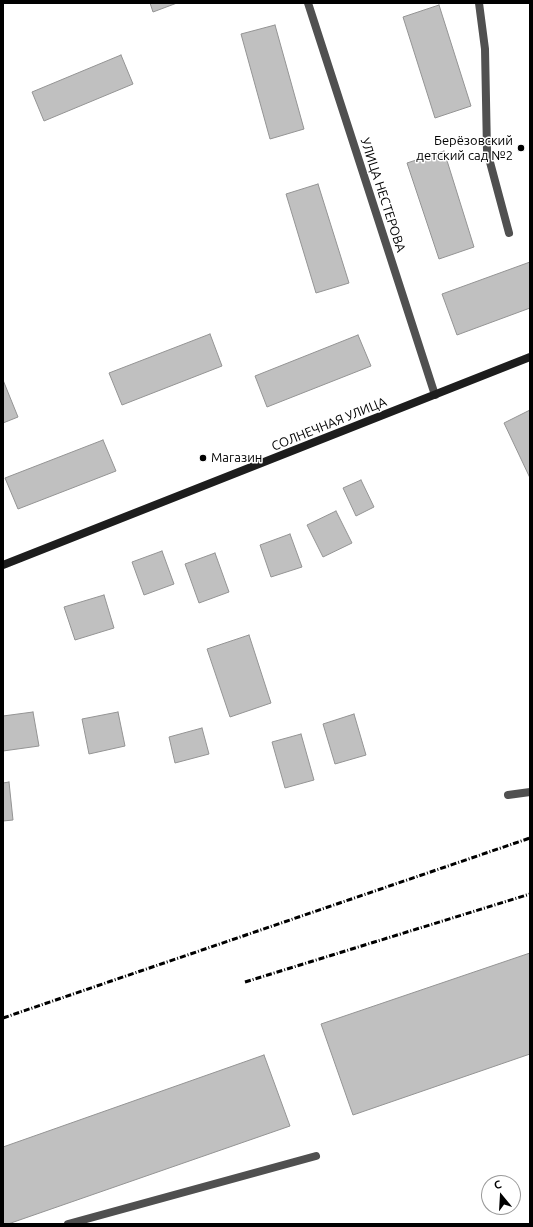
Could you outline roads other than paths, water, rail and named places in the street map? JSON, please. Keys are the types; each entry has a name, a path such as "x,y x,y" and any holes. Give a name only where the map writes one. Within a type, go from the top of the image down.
{"street":[{"name":"УЛИЦА НЕСТЕРОВА","path":"308,3 435,395"},
{"path":"479,3 485,49 487,151 508,233"},
{"name":"СОЛНЕЧНАЯ УЛИЦА","path":"3,565 530,357"},
{"path":"508,795 530,792"},
{"path":"68,1224 316,1156"}],"railway":[{"path":"3,1018 530,838"},
{"path":"245,982 530,894"}],"place":[{"name":"Берёзовский детский сад №2","path":"521,148"},
{"name":"Магазин","path":"203,458"}]}
